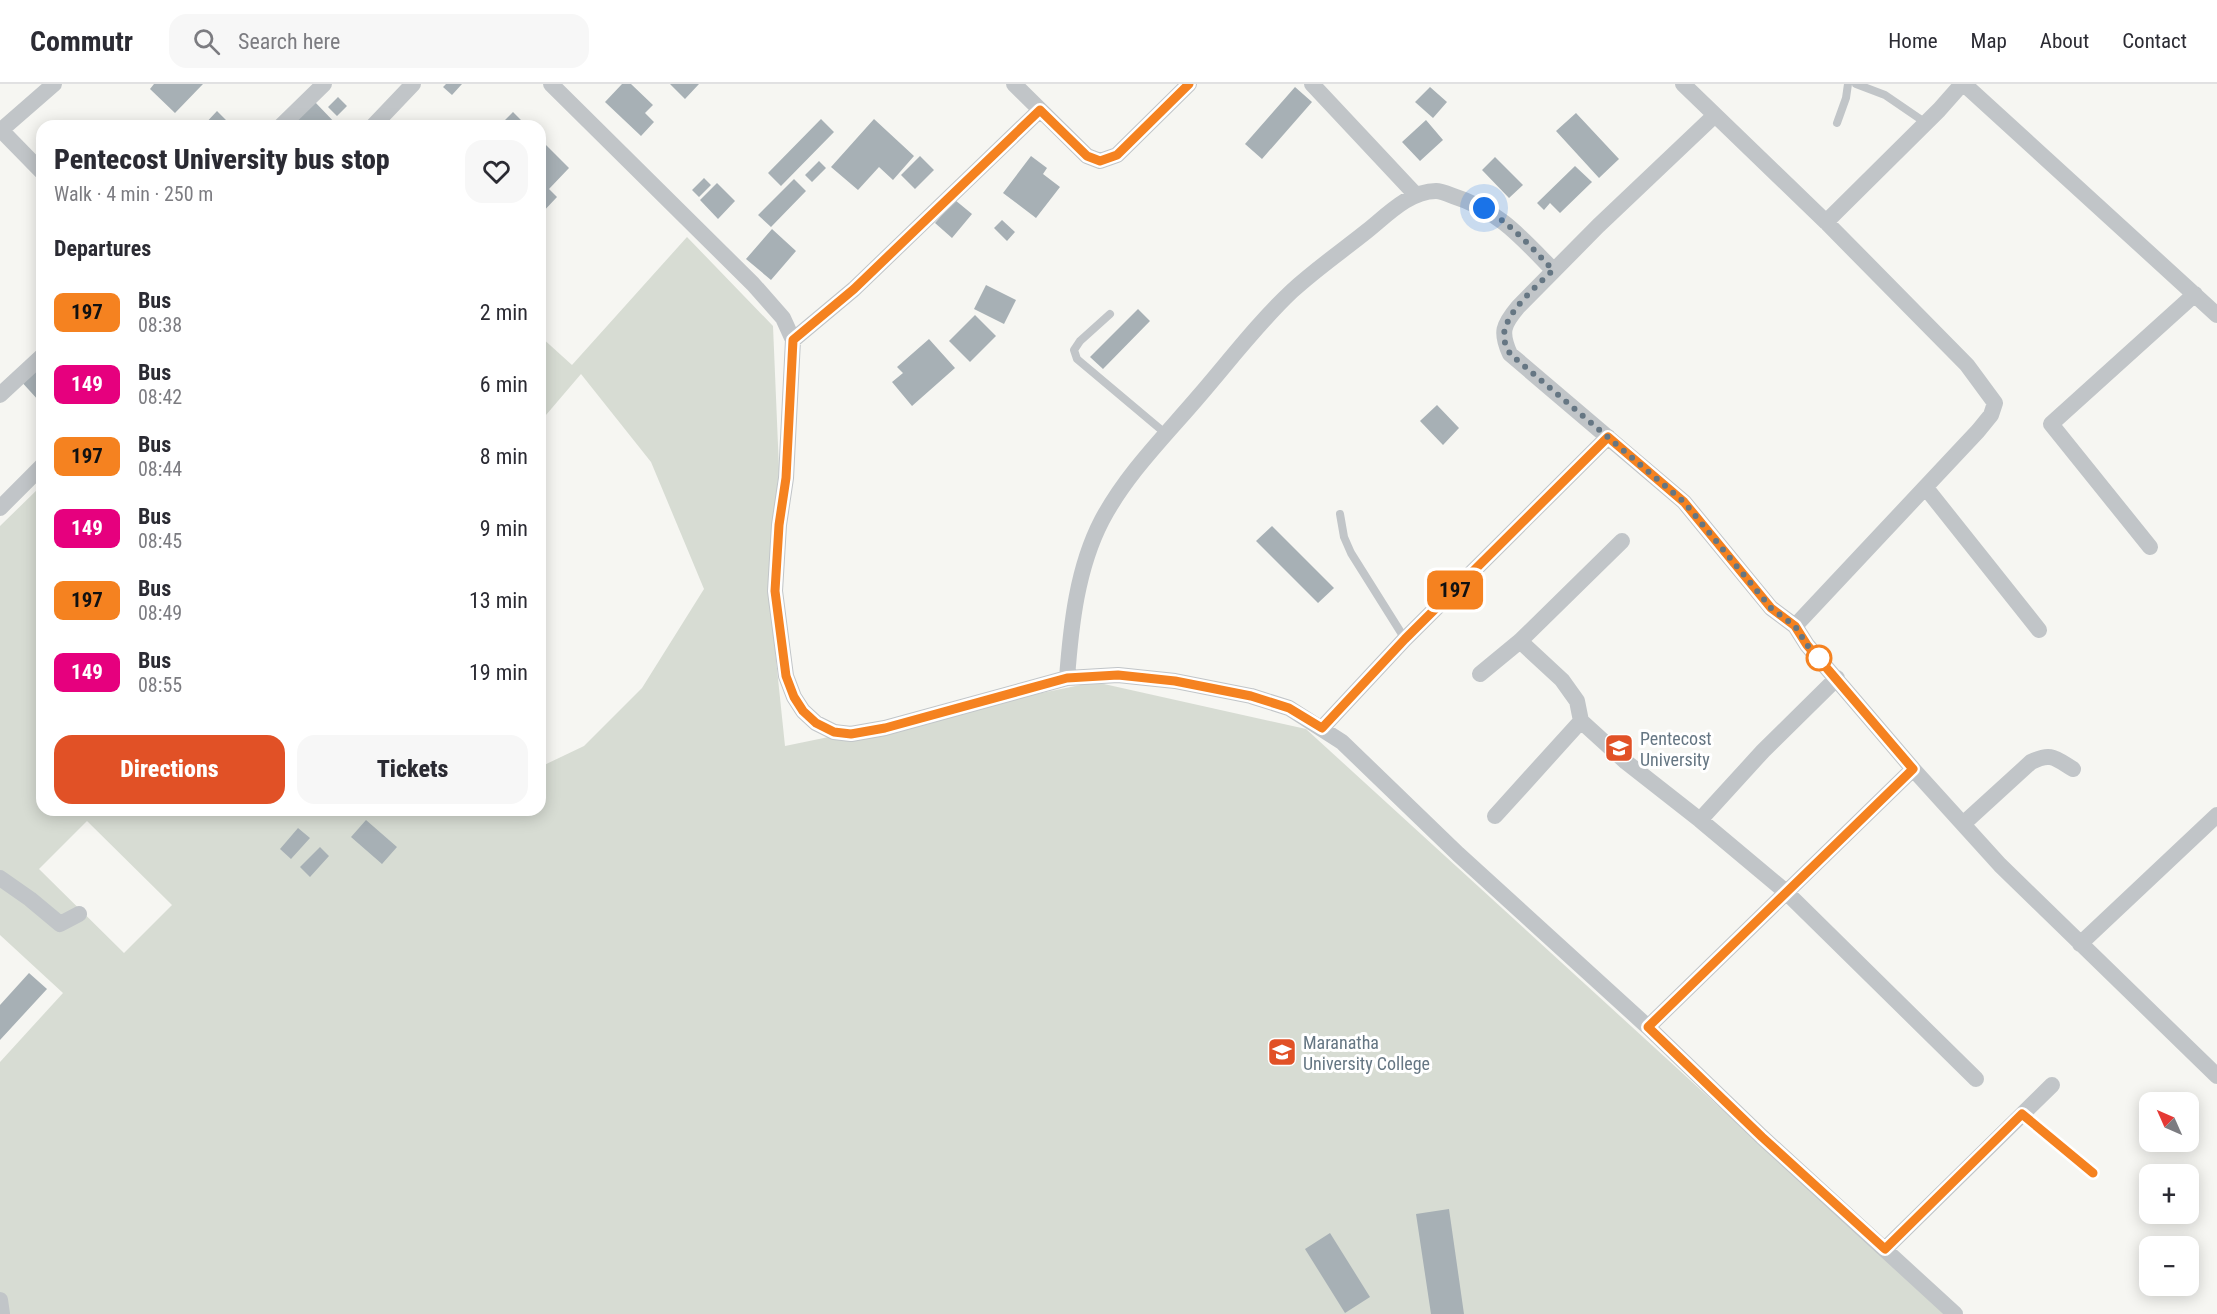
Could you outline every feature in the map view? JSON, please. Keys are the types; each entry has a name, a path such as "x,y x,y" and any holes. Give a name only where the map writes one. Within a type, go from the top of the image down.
{"street":[{"path":"36,166 0,131 54,84"},
{"path":"287,120 324,84"},
{"path":"380,120 413,84"},
{"path":"552,84 753,284 783,318 793,340 786,478 779,525 775,591 786,676 794,697 803,711 816,723 834,732 851,734 885,728 1067,678 1118,675 1186,683 1251,696 1289,708 1342,742 1458,854 1648,1027 1762,1137 1954,1314"},
{"path":"1014,84 1087,156 1100,161 1117,155 1189,84"},
{"path":"1312,84 1416,195"},
{"path":"1683,84 1826,222 1967,365 1995,403 1991,415 1926,488 1795,626"},
{"path":"1826,222 1963,84 2217,315"},
{"path":"793,340 854,289 1040,110"},
{"path":"1715,115 1553,270 1509,318 1504,330 1504,340 1510,354 1684,502 1771,608 1795,626 1807,645 1963,824 2037,902 2217,1076"},
{"path":"1067,678 1071,632 1083,568 1102,521 1133,472 1165,433 1259,325 1293,290 1416,195 1437,190 1472,202 1501,219 1553,270"},
{"path":"2150,547 2051,424 2195,294"},
{"path":"0,395 36,362"},
{"path":"1322,728 1405,639 1608,437"},
{"path":"0,508 36,472"},
{"path":"1926,488 2039,630"},
{"path":"1480,674 1520,641 1622,542"},
{"path":"1520,641 1562,680 1577,701 1581,721 1626,762 1786,892 1976,1079"},
{"path":"1700,820 1763,751 1837,678"},
{"path":"1495,816 1581,721"},
{"path":"1963,824 2038,758 2044,755 2052,756 2073,769"},
{"path":"1648,1027 1913,769"},
{"path":"2080,944 2217,815"},
{"path":"0,878 30,898 60,924 79,914"},
{"path":"1885,1249 2052,1085"},
{"path":"0,1300 2,1314"}],"lane":[{"path":"1837,123 1846,98 1848,84"},
{"path":"1856,84 1885,95 1926,123"},
{"path":"1110,314 1080,341 1074,350 1077,359 1165,433"},
{"path":"1340,514 1344,537 1351,553 1405,639"},
{"path":"2022,1114 2093,1173"}],"shaded area":[{"path":"687,237 773,326 779,469 768,582 785,746 1095,682 1306,729 1946,1314 0,1314 0,1062 63,993 0,935 0,526 36,491 36,816 546,816 546,764 584,746 642,688 704,589 651,462 581,374 546,415 546,341 572,365","holes":["87,821 172,905 124,953 39,869"]}],"building":[{"path":"154,84 203,84 175,113 150,89"},
{"path":"446,84 462,84 452,95 443,87"},
{"path":"622,84 631,84 653,105 645,113 654,122 641,136 605,102"},
{"path":"670,84 699,84 685,99"},
{"path":"1295,87 1312,102 1262,159 1245,144"},
{"path":"1430,87 1447,102 1433,118 1415,102"},
{"path":"338,97 347,106 337,116 328,107"},
{"path":"314,101 332,120 295,120"},
{"path":"217,111 226,120 209,120"},
{"path":"513,112 521,120 505,120"},
{"path":"1576,113 1619,159 1599,178 1556,131"},
{"path":"821,119 834,132 781,186 768,173"},
{"path":"874,119 914,156 893,180 879,167 858,190 831,167"},
{"path":"1426,120 1443,140 1420,161 1402,142"},
{"path":"546,145 569,168 549,189 557,197 546,209"},
{"path":"920,156 934,170 915,189 901,175"},
{"path":"1031,156 1047,168 1043,174 1060,187 1036,218 1003,193"},
{"path":"1495,157 1523,185 1509,198 1482,170"},
{"path":"819,161 826,168 812,182 805,175"},
{"path":"1575,166 1592,182 1560,213 1550,203 1544,210 1537,203"},
{"path":"704,178 711,185 699,197 692,190"},
{"path":"794,179 806,191 771,227 758,215"},
{"path":"717,183 735,201 718,219 700,200"},
{"path":"955,200 972,214 952,238 935,223"},
{"path":"1002,220 1015,232 1007,241 994,228"},
{"path":"772,229 796,251 771,280 746,259"},
{"path":"986,285 1016,300 1004,324 974,309"},
{"path":"1138,309 1150,321 1103,369 1090,357"},
{"path":"975,315 996,336 970,362 949,341"},
{"path":"929,339 955,368 912,406 892,382 903,373 897,367"},
{"path":"36,363 36,398 19,379"},
{"path":"1437,405 1459,428 1443,445 1420,421"},
{"path":"1272,526 1334,588 1318,603 1256,541"},
{"path":"366,820 397,847 382,864 351,837"},
{"path":"298,828 310,838 291,859 280,849"},
{"path":"320,847 329,856 310,877 300,867"},
{"path":"29,973 47,989 0,1040 0,1005"},
{"path":"1449,1209 1464,1314 1431,1314 1416,1214"},
{"path":"1330,1233 1370,1297 1345,1313 1305,1249"}],"bus line":[{"name":"197","path":"1189,84 1117,155 1100,161 1087,156 1040,110 854,289 793,340 786,478 779,525 775,591 786,676 794,697 803,711 816,723 834,732 851,734 885,728 1067,678 1118,675 1175,681 1251,696 1289,708 1322,728 1405,639 1608,437 1684,502 1752,582 1771,608 1795,626 1807,645 1913,769 1648,1027 1762,1137 1885,1249 2022,1114 2093,1173"}],"place":[{"name":"Pentecost University","path":"1619,748"},
{"name":"Maranatha University College","path":"1282,1052"}],"route":[{"path":"1484,208 1495,214 1513,230 1553,270 1509,318 1504,330 1504,340 1510,354 1684,502 1752,582 1771,608 1795,626 1807,645 1822,662 1819,658"}]}
